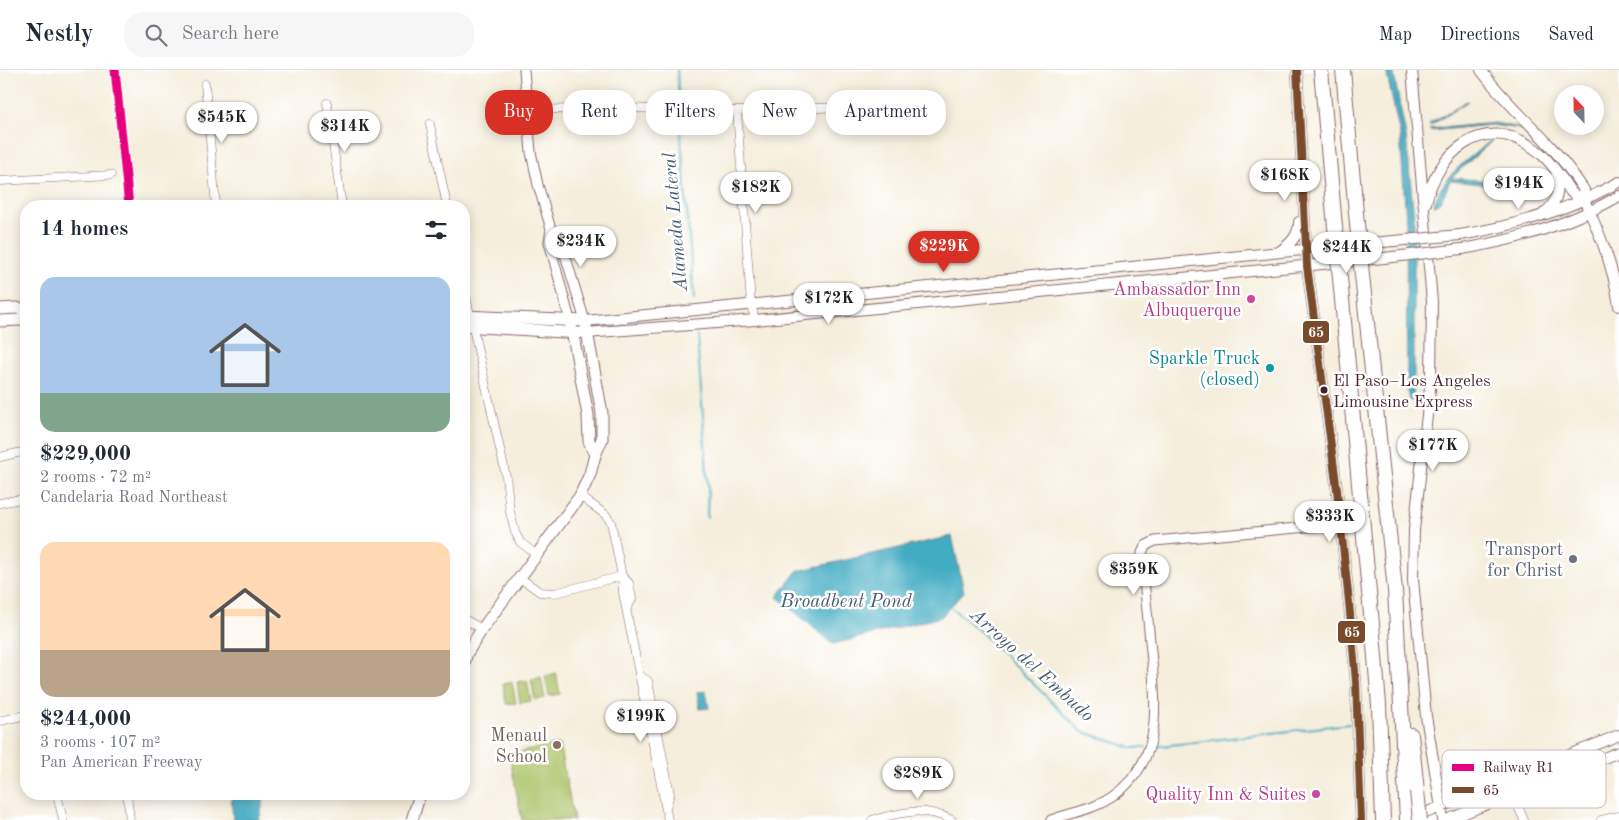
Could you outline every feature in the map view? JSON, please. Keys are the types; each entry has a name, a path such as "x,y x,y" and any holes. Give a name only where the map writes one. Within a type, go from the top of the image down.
{"highway":[{"path":"1321,70 1379,705 1382,820"},
{"path":"1343,70 1395,590 1411,792 1408,820"},
{"path":"1411,792 1420,820"}],"main road":[{"path":"1298,70 1307,266 1333,456 1356,682 1361,820"},
{"path":"1412,70 1432,302 1432,354 1414,530 1413,580 1426,716 1443,820"},
{"path":"1481,70 1496,91 1560,158 1584,190 1583,200"},
{"path":"1425,213 1431,185 1439,169 1455,149 1474,139 1495,135 1518,139 1537,151 1554,169 1572,193 1583,200 1610,262 1619,306"},
{"path":"1277,253 1288,246 1298,233 1295,171 1301,163"},
{"path":"1536,218 1549,210 1556,201 1559,189 1554,169"},
{"path":"470,321 572,333 585,327 751,304 1460,235 1499,228 1536,218 1583,200 1619,182"},
{"path":"470,321 570,320 585,327 755,320 1384,258 1500,242 1536,232 1589,212 1619,196"},
{"path":"0,309 20,309"},
{"path":"0,321 20,319"},
{"path":"570,320 588,415 589,441 595,455"},
{"path":"470,648 482,629 580,496 590,474 602,439 602,413 585,327"},
{"path":"1582,750 1619,735"},
{"path":"1606,757 1619,752"},
{"path":"412,820 418,800"},
{"path":"1408,820 1440,807"},
{"path":"1447,820 1479,808"}],"street":[{"path":"524,70 526,90"},
{"path":"205,84 215,200"},
{"path":"327,103 341,200"},
{"path":"553,109 624,108 736,111 826,108"},
{"path":"736,111 751,304 755,320"},
{"path":"430,124 446,200"},
{"path":"529,135 538,184 551,229 549,242 570,320"},
{"path":"0,181 111,175"},
{"path":"551,229 560,238 585,327"},
{"path":"470,333 506,476 512,522 520,542 537,555"},
{"path":"0,457 20,452"},
{"path":"580,496 606,515 611,522 622,576 629,583 632,599 627,609 640,676 648,681 670,794 666,807 668,820"},
{"path":"0,503 20,499"},
{"path":"1051,820 1089,809 1111,798 1132,778 1150,747 1156,712 1142,560 1145,546 1155,541 1340,524"},
{"path":"520,578 540,592 555,593 622,576"},
{"path":"470,622 482,629"},
{"path":"0,721 20,716"},
{"path":"58,800 63,820"},
{"path":"128,800 130,820"},
{"path":"1519,808 1524,820"},
{"path":"872,820 909,811 930,812 952,820"},
{"path":"1601,820 1619,816"}],"green space":[{"path":"556,673 560,694 549,696 545,676"},
{"path":"541,677 545,698 535,700 531,679"},
{"path":"527,680 531,701 520,703 517,682"},
{"path":"512,682 516,703 506,704 503,684"},
{"path":"559,744 574,820 522,820 509,754"}],"water":[{"path":"1386,70 1393,70 1406,136 1414,219 1413,401 1409,400 1407,390 1406,220 1400,135"},
{"path":"1468,101 1430,126 1429,124"},
{"path":"1495,123 1528,130 1491,125 1430,131 1430,129"},
{"path":"1492,141 1451,178 1545,184 1536,186 1450,181 1442,199 1434,206 1442,186 1449,177"},
{"name":"Broadbent Pond","path":"952,536 964,592 941,617 833,644 777,597 797,571"},
{"path":"706,691 709,708 700,709 697,692"},
{"path":"231,800 264,800 259,820 233,820"}],"waterway":[{"path":"677,70 678,90"},
{"name":"Alameda Lateral","path":"681,135 694,299"},
{"path":"697,336 708,486 707,517"},
{"name":"Arroyo del Embudo","path":"948,605 982,633 1081,731 1132,748 1146,747"},
{"name":"Arroyo del Embudo","path":"1153,747 1349,724"}],"rail line":[{"name":"R1","path":"115,70 128,200"}],"transit line":[{"name":"65","path":"1297,70 1307,266 1337,490 1356,682 1361,820"}],"place":[{"name":"Ambassador Inn Albuquerque","path":"1251,299"},
{"name":"Sparkle Truck (closed)","path":"1270,368"},
{"name":"El Paso–Los Angeles Limousine Express","path":"1324,390"},
{"name":"Transport for Christ","path":"1573,559"},
{"name":"Menaul School","path":"557,745"},
{"name":"Quality Inn & Suites","path":"1316,794"}]}
